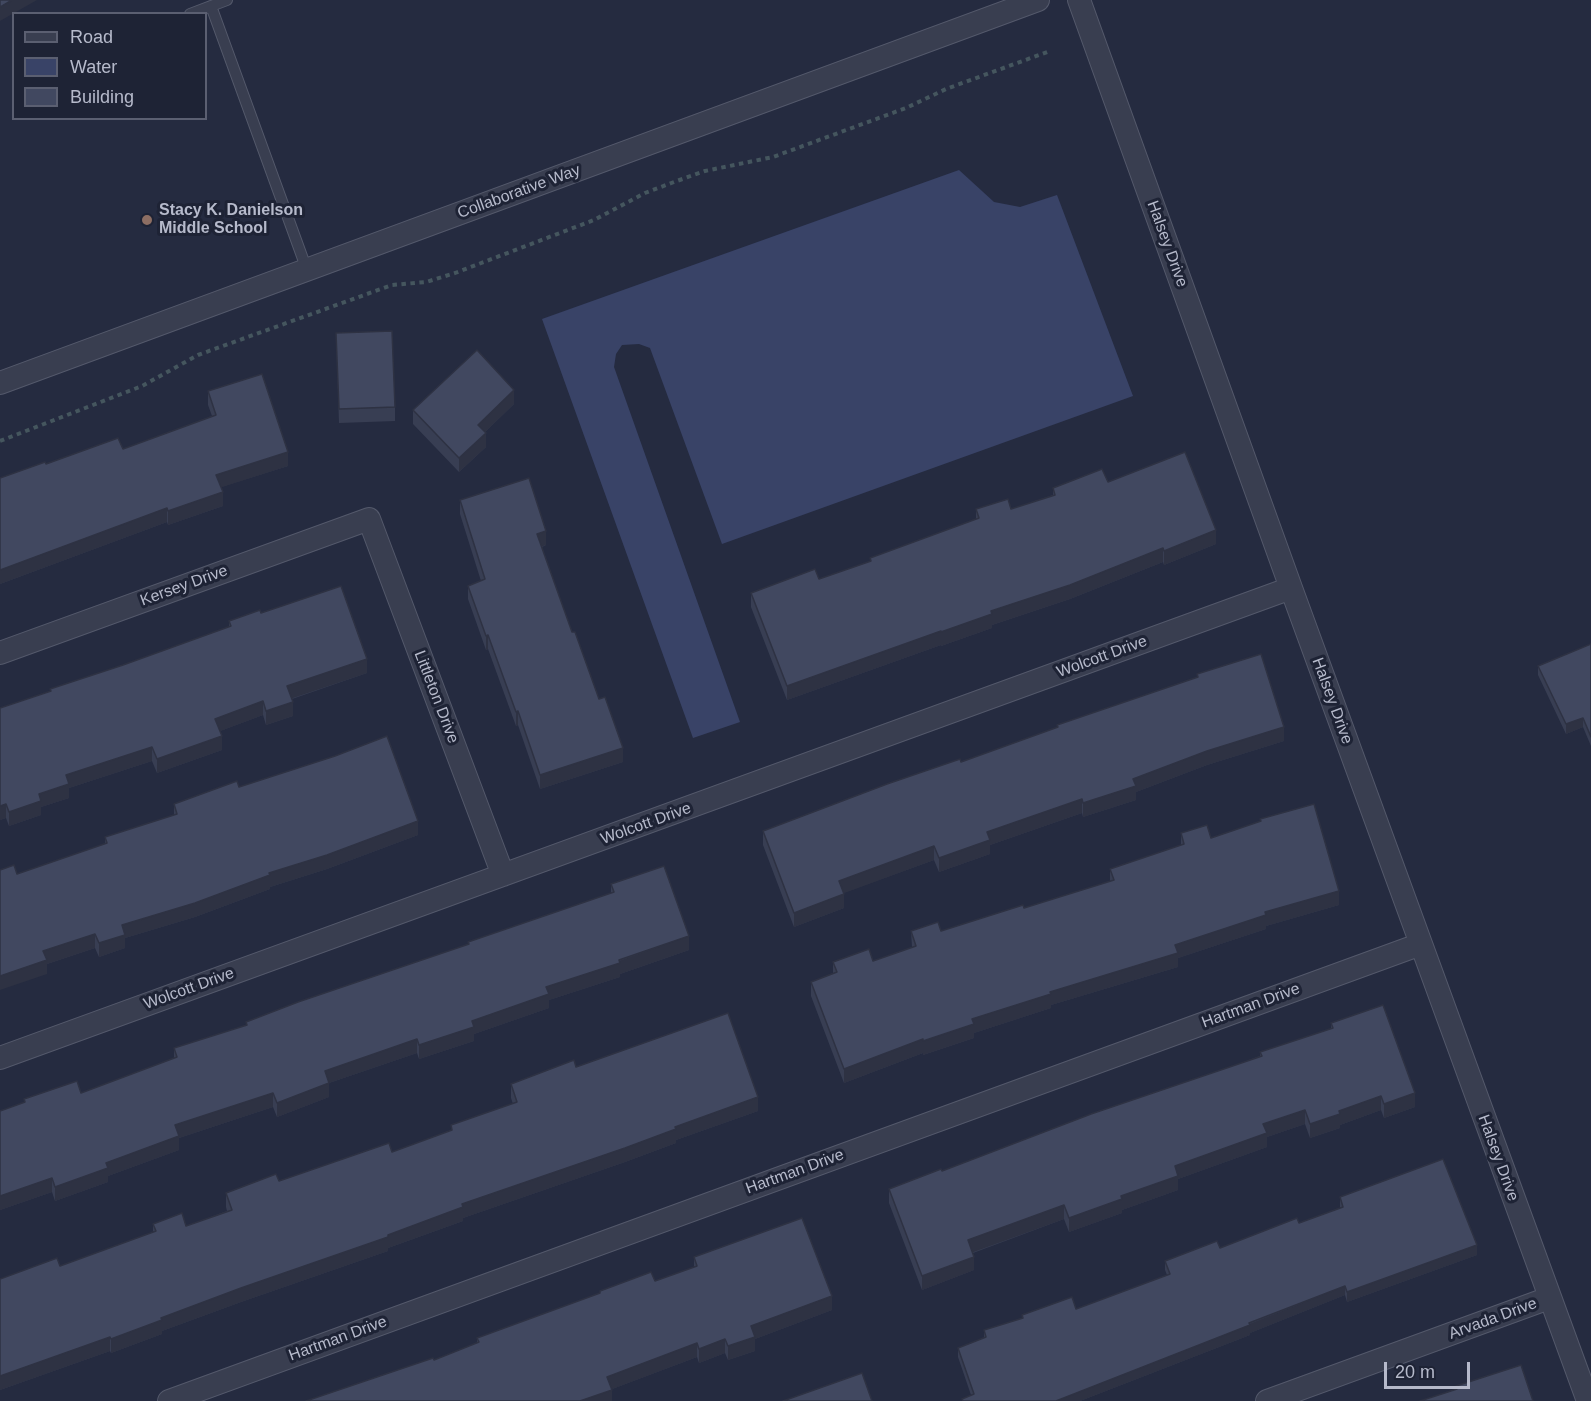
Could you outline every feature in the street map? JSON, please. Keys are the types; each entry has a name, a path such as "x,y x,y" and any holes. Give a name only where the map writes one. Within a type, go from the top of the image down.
{"street":[{"name":"Collaborative Way","path":"0,383 1038,0"},
{"name":"Halsey Drive","path":"1079,0 1588,1401"},
{"name":"Kersey Drive","path":"0,653 369,519"},
{"name":"Littleton Drive","path":"369,519 503,875"},
{"name":"Wolcott Drive","path":"0,1058 1291,588"},
{"name":"Hartman Drive","path":"169,1401 1421,944"},
{"name":"Arvada Drive","path":"1267,1401 1549,1298"}],"lane":[{"path":"195,12 227,0"},
{"path":"211,6 307,270"}],"path":[{"path":"0,441 142,386 198,355 392,285 426,282 455,273 594,220 655,189 705,171 773,157 1050,51"}],"water":[{"path":"959,170 994,202 1020,207 1057,195 1133,396 722,544 650,348 639,344 622,345 616,354 614,367 740,722 693,738 542,319"}],"building":[{"path":"0,0 12,0 0,7"},
{"path":"392,331 395,407 339,409 336,333"},
{"path":"477,350 514,390 478,425 486,433 459,458 413,410"},
{"path":"262,374 288,452 216,475 223,492 168,511 167,508 0,570 0,478 118,438 123,449 216,415 208,391"},
{"path":"1185,452 1216,530 1164,551 1163,548 1070,585 991,611 992,614 787,686 751,593 815,569 819,579 871,561 870,558 979,518 976,509 1008,499 1011,509 1055,495 1053,488 1102,469 1108,482"},
{"path":"529,478 546,531 537,534 572,632 575,632 599,699 605,697 623,748 540,775 518,711 516,712 468,586 485,579 460,500"},
{"path":"341,586 367,659 287,686 293,702 266,711 263,701 215,719 222,736 157,759 152,747 66,775 69,784 39,794 41,801 9,812 6,804 0,806 0,708 231,626 229,621 260,610 261,613"},
{"path":"1591,644 1591,737 1583,718 1566,724 1538,666"},
{"path":"1261,654 1284,727 1207,751 1133,779 1136,786 1083,803 1082,799 987,832 990,840 939,858 934,846 839,881 844,894 794,913 763,831 887,784 960,759 961,762 1058,727 1057,725 1198,677 1197,674"},
{"path":"387,736 418,821 327,855 269,873 270,875 195,903 122,925 125,935 99,943 95,934 43,951 47,960 0,976 0,870 14,865 17,874 107,843 105,837 177,814 174,804 237,781 239,787 335,756"},
{"path":"1314,804 1339,891 1265,912 1266,915 1175,945 1178,953 1050,992 1051,994 972,1019 974,1024 923,1041 923,1039 844,1069 811,982 837,972 833,962 869,949 873,961 916,946 911,931 938,922 941,931 1114,880 1110,869 1184,844 1181,833 1207,825 1211,838 1261,821 1260,819"},
{"path":"664,866 689,936 619,960 620,963 546,987 549,994 472,1021 474,1027 419,1045 417,1039 325,1071 329,1083 277,1103 273,1093 175,1125 179,1136 106,1163 108,1168 55,1187 52,1178 0,1196 0,1111 25,1102 24,1099 77,1081 81,1093 177,1057 174,1048 247,1025 246,1022 298,1002 614,892 611,884"},
{"path":"1383,1005 1415,1093 1384,1104 1381,1096 1310,1124 1305,1110 1263,1124 1267,1133 1175,1166 1178,1176 1121,1196 1122,1199 1069,1218 1064,1205 968,1240 974,1257 922,1276 889,1189 1091,1114 1262,1056 1260,1052 1333,1028 1331,1023"},
{"path":"728,1013 758,1097 625,1148 462,1204 463,1207 388,1235 388,1237 241,1288 111,1339 110,1337 0,1376 0,1279 57,1258 60,1266 156,1231 153,1224 182,1213 186,1226 232,1210 226,1193 276,1174 279,1181 389,1143 392,1152 452,1130 451,1125 517,1102 511,1084 574,1060 576,1067"},
{"path":"1443,1159 1477,1245 1347,1292 1345,1286 1056,1401 963,1401 962,1399 974,1394 958,1348 986,1337 984,1330 1023,1318 1022,1315 1072,1297 1076,1309 1170,1274 1165,1261 1217,1241 1220,1248 1297,1218 1299,1223 1343,1207 1340,1197"},
{"path":"802,1218 832,1296 751,1326 755,1337 728,1346 725,1339 699,1349 697,1343 607,1377 612,1390 580,1401 306,1401 433,1358 434,1360 479,1342 477,1338 651,1272 655,1281 697,1266 694,1257"},
{"path":"1521,1365 1533,1401 1420,1401 1457,1389 1456,1386"},
{"path":"862,1373 872,1401 783,1401"}],"place":[{"name":"Stacy K. Danielson Middle School","path":"147,220"}]}
